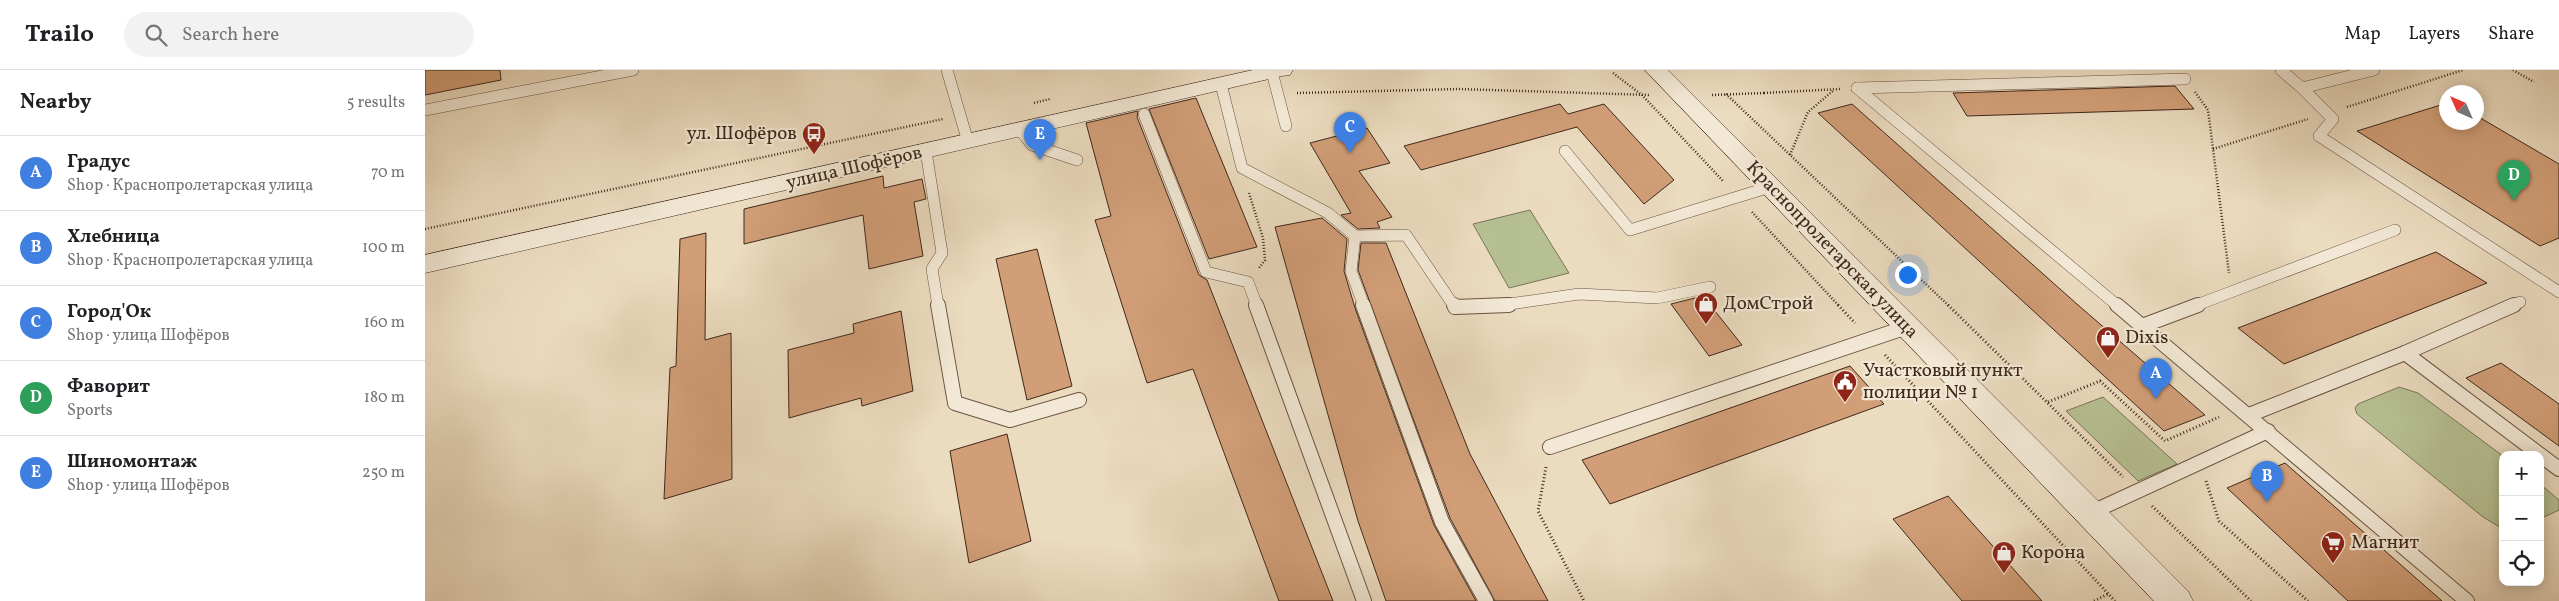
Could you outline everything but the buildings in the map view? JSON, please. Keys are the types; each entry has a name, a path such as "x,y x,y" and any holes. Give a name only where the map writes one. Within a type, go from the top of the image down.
{"street":[{"name":"Краснопролетарская улица","path":"1656,70 2176,601"},
{"name":"улица Шофёров","path":"425,264 1277,71"}],"lane":[{"path":"425,110 633,70"},
{"path":"947,70 968,142"},
{"path":"2281,70 2333,119 2319,136 2559,292"},
{"path":"2302,88 2374,70"},
{"path":"1277,71 1276,94 1286,126"},
{"path":"1857,88 2185,79"},
{"path":"1221,84 1242,168 1328,213 1355,236 1407,235 1455,307 1502,306 1579,294 1657,298 1710,287"},
{"path":"1857,88 2249,415 2467,601"},
{"path":"1144,114 1207,272 1249,282 1364,601"},
{"path":"1020,130 1032,145 1077,160"},
{"path":"926,151 942,253 932,269 955,403 1011,420 1079,400"},
{"path":"1565,151 1630,230 1769,187"},
{"path":"2142,326 2395,230"},
{"path":"1355,236 1351,271 1442,522 1486,601"},
{"path":"2249,415 2405,353 2520,302"},
{"path":"1549,447 1907,327"},
{"path":"2405,353 2559,469"},
{"path":"2090,513 2136,490 2268,431"}],"path":[{"path":"2513,70 2533,82"},
{"path":"1276,94 1458,89 1642,95 1613,73"},
{"path":"2185,79 2208,110 2231,291"},
{"path":"1857,88 1726,94 2048,402 2251,601"},
{"path":"1790,155 1808,112 1835,90"},
{"path":"425,229 960,116"},
{"path":"1242,168 1263,238 1265,260 1249,282"},
{"path":"2048,402 2100,381 2165,441 2219,417"},
{"path":"1549,447 1537,511 1584,601"},
{"path":"2199,461 2219,521 2308,601"},
{"path":"2094,601 2108,594"}],"green space":[{"path":"1530,210 1569,273 1509,288 1473,224"},
{"path":"2399,387 2418,393 2499,453 2499,527 2483,517 2357,414 2355,408 2358,404"},
{"path":"2103,397 2177,464 2138,481 2066,411"},
{"path":"2544,487 2559,500 2559,510 2544,517"}],"place":[{"name":"Город'Ок","path":"1350,153"},
{"name":"ул. Шофёров","path":"814,155"},
{"name":"Шиномонтаж","path":"1040,160"},
{"name":"Фаворит","path":"2514,201"},
{"name":"ДомСтрой","path":"1706,325"},
{"name":"Dixis","path":"2108,359"},
{"name":"Градус","path":"2156,399"},
{"name":"Участковый пункт полиции № 1","path":"1845,403"},
{"name":"Хлебница","path":"2267,502"},
{"name":"Магнит","path":"2333,564"},
{"name":"Корона","path":"2004,574"}]}
